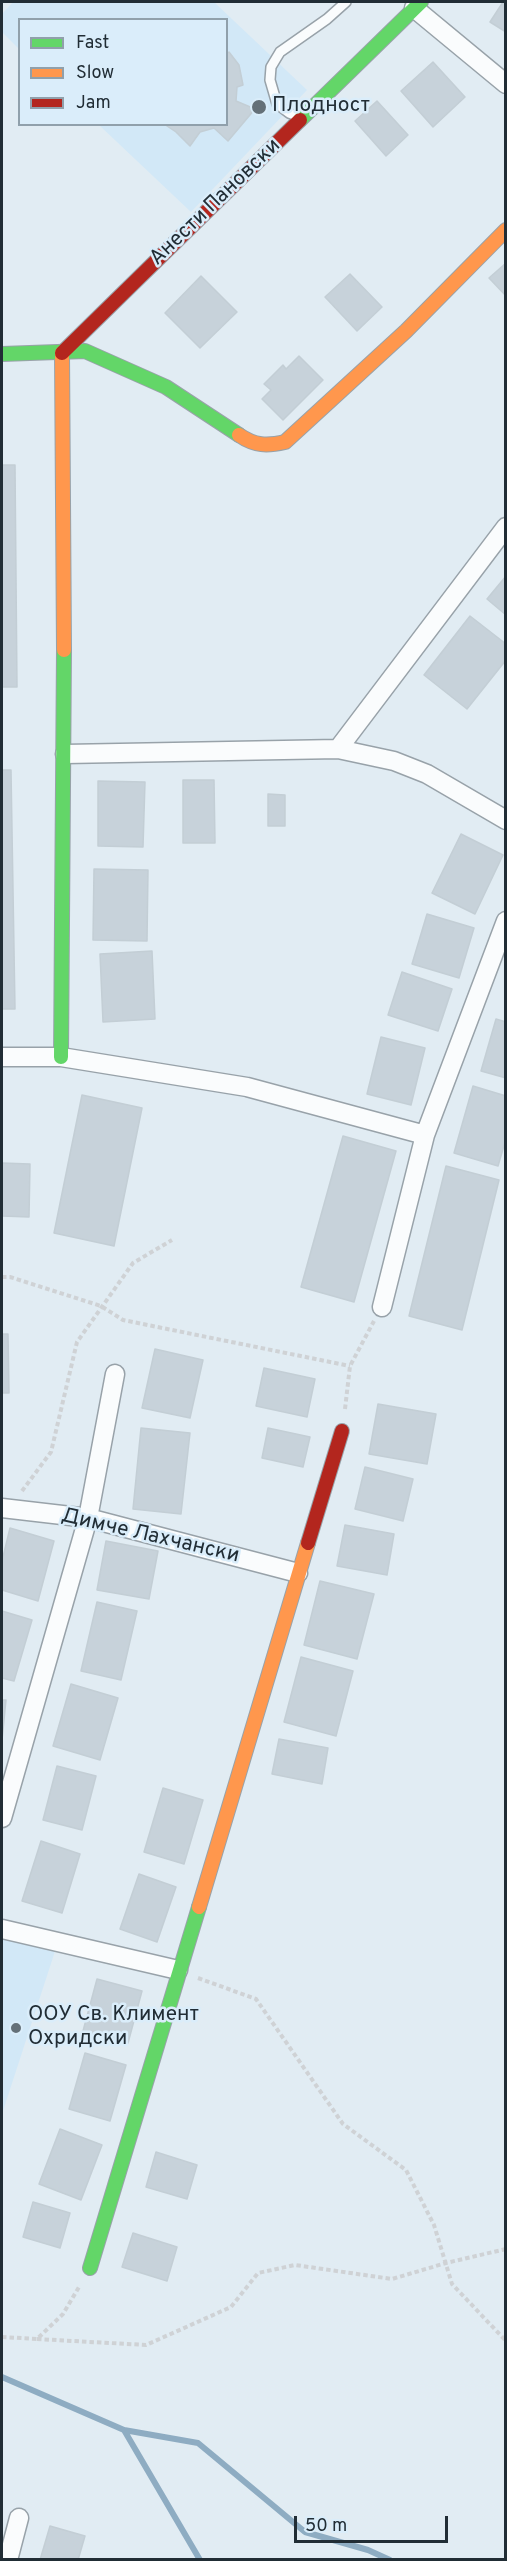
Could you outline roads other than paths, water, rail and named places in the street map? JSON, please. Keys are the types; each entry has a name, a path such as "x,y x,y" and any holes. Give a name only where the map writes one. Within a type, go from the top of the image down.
{"street":[{"name":"Анести Пановски","path":"62,353 417,5"},
{"path":"417,5 506,84"},
{"path":"2,354 85,351 166,387 251,443 268,446 285,442 406,331 506,230"},
{"path":"61,1057 65,754 62,353"},
{"path":"338,749 506,527"},
{"path":"65,754 338,749 394,761 427,774 506,820"},
{"path":"382,1307 425,1135 506,921"},
{"path":"2,1057 61,1057 247,1087 425,1135"},
{"path":"2,1818 88,1518 115,1374"},
{"path":"90,2268 342,1431"},
{"name":"Димче Лахчански","path":"5,1508 88,1518 298,1573"},
{"path":"2,1929 178,1970"},
{"path":"8,2559 19,2518"}],"lane":[{"path":"303,117 289,113 277,104 270,80 271,67 280,52 327,19 346,2"}],"waterway":[{"path":"2,2377 124,2430 200,2560"},
{"path":"124,2430 198,2443 305,2532 368,2550 390,2560"}],"place":[{"name":"Плодност","path":"259,107"},
{"name":"ООУ Св. Климент Охридски","path":"16,2028"}]}
